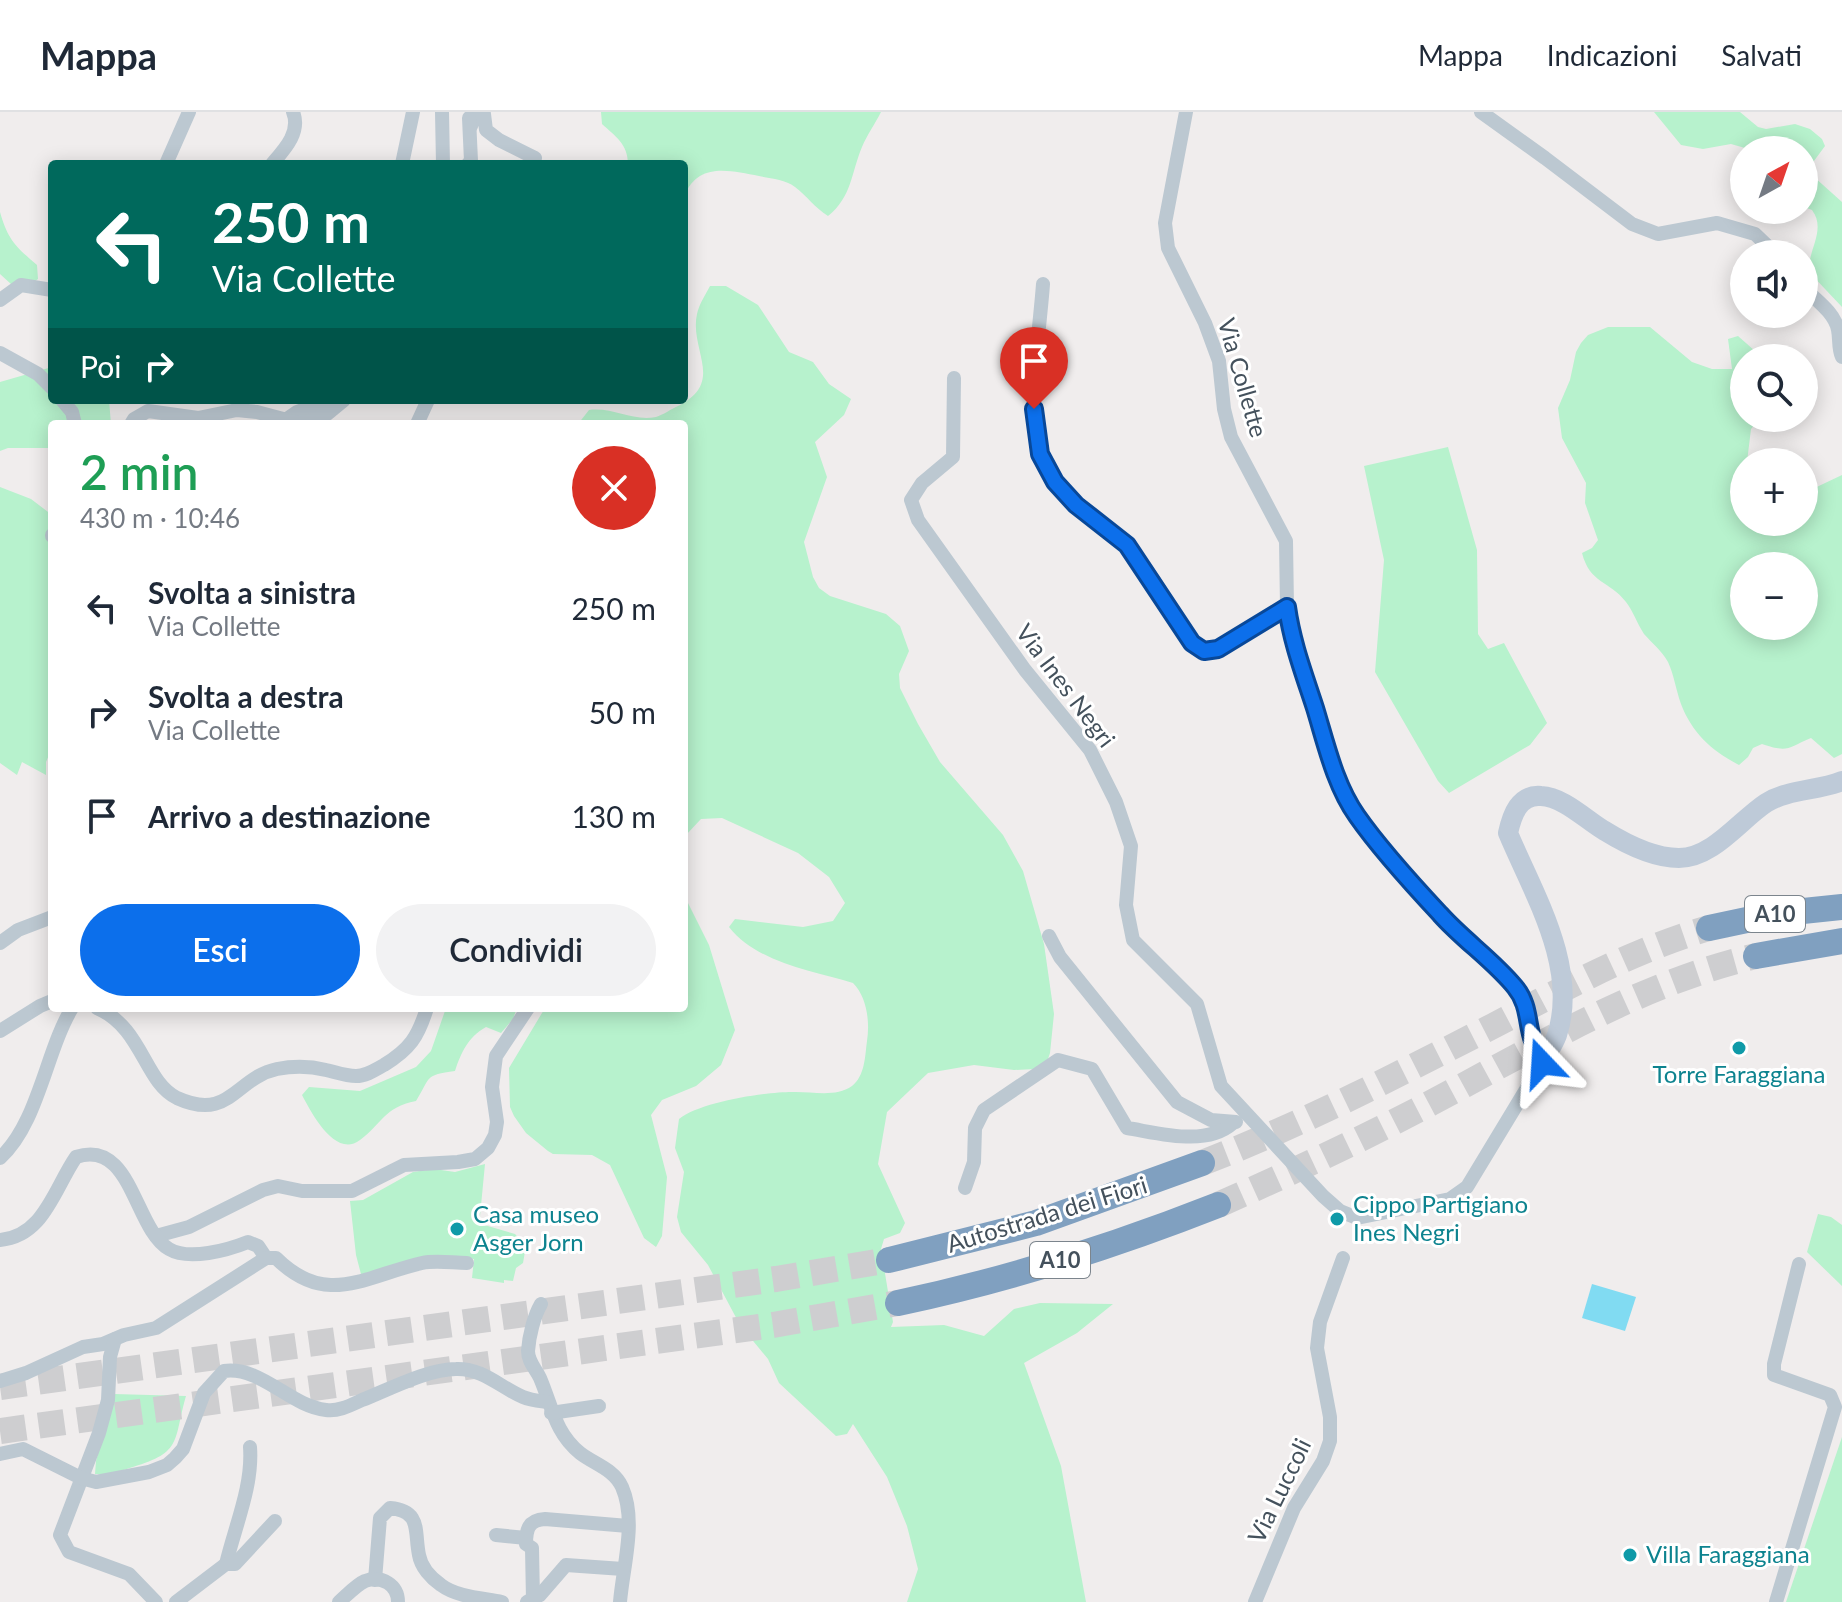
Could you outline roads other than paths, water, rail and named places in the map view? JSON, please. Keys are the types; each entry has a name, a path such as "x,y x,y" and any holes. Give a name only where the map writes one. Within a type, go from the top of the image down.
{"highway":[{"name":"A10","path":"1709,928 1775,914 1842,907"},
{"name":"A10","path":"1756,956 1842,941"},
{"name":"Autostrada dei Fiori","path":"889,1260 1036,1223 1202,1163"},
{"name":"Autostrada dei Fiori","path":"898,1303 1049,1264 1155,1230 1218,1205"}],"street":[{"path":"168,160 189,112"},
{"path":"276,160 296,129 293,112"},
{"path":"403,160 413,112"},
{"path":"442,112 443,160"},
{"name":"Via Collette","path":"1186,112 1165,223 1168,248 1205,323 1219,361 1224,409 1231,437 1286,541 1287,607 1292,641 1326,746 1356,815 1441,916 1516,988 1529,1014 1531,1037 1537,1051 1545,1058"},
{"path":"1481,112 1632,224 1658,234 1717,223 1755,234 1761,240"},
{"path":"471,160 469,119 475,114 484,114 486,130 499,140 535,158"},
{"path":"1043,284 1034,409 1040,454 1055,482 1076,505 1127,545 1192,643 1204,651 1218,649 1287,607"},
{"path":"0,300 21,285 48,289"},
{"path":"1818,301 1838,327 1842,357"},
{"path":"0,353 38,374 48,384"},
{"name":"Via Ines Negri","path":"954,378 953,457 922,483 911,500 918,520 1025,670 1090,750 1116,802 1131,846 1126,905 1133,940 1197,1004 1221,1086 1239,1119 1340,1211 1357,1218 1450,1199 1467,1187 1545,1058"},
{"path":"210,416 223,404"},
{"path":"285,420 318,404"},
{"path":"314,420 338,404"},
{"path":"133,420 148,411 178,417 210,416 237,410 257,412 281,420"},
{"path":"1545,1058 1557,1035 1561,981 1553,940 1508,833 1520,803 1540,795 1560,802 1608,833 1647,852 1681,858 1711,848 1766,803 1842,781"},
{"path":"0,943 18,930 48,919"},
{"name":"Via Ines Negri","path":"1049,936 1060,957 1177,1102 1211,1120 1239,1119"},
{"path":"0,1031 48,1003"},
{"path":"0,1158 11,1148 24,1123 70,1012"},
{"path":"106,1012 123,1025 164,1090 193,1103 212,1106 231,1097 266,1072 280,1068 321,1069 355,1076 369,1074 406,1051 425,1012"},
{"path":"156,1236 200,1223 263,1190 278,1186 302,1191 352,1191 404,1165 475,1159 488,1148 495,1135 497,1122 492,1087 496,1056 525,1012"},
{"path":"965,1188 974,1162 975,1128 984,1110 1058,1060 1092,1069 1127,1128 1205,1136 1225,1131 1239,1119"},
{"path":"0,1240 28,1232 39,1220 76,1157 87,1153 110,1160 121,1173 156,1236 167,1248 184,1253 220,1252 248,1242 254,1243 266,1258"},
{"path":"0,1381 26,1373 83,1347 156,1328 266,1258 276,1258 288,1270 314,1284 367,1281 426,1262 467,1263"},
{"name":"Via Luccoli","path":"1255,1602 1294,1508 1323,1461 1330,1441 1330,1417 1317,1348 1320,1322 1343,1258"},
{"path":"1776,1602 1835,1407 1830,1395 1774,1375 1774,1364 1799,1264"},
{"path":"541,1304 536,1313 528,1351 549,1408 562,1435 580,1453 613,1474 622,1485 628,1526 620,1602"},
{"path":"115,1339 110,1357 108,1400 60,1535 63,1545 75,1556 129,1574 156,1602"},
{"path":"0,1454 23,1449 81,1478 96,1482 149,1472 167,1465 183,1449 204,1393 224,1371 233,1370 325,1410 344,1407 434,1373 459,1369 493,1379 549,1408 599,1406"},
{"path":"176,1602 226,1564 241,1513 251,1459 250,1447"},
{"path":"375,1580 380,1518 390,1508 399,1509 411,1516 416,1524 419,1558 426,1572 440,1585 452,1591 502,1602"},
{"path":"529,1601 532,1548 526,1544 526,1538 529,1525 536,1519 628,1526"},
{"path":"226,1564 235,1564 275,1521"},
{"path":"496,1535 526,1538"},
{"path":"529,1601 540,1595 566,1565 623,1569"},
{"path":"339,1602 363,1582 375,1580 386,1581 394,1587 398,1602"}],"water":[{"path":"1592,1284 1636,1297 1625,1331 1582,1318"}],"tunnel":[{"path":"1202,1163 1349,1098 1599,971 1653,947 1709,928"},
{"path":"1218,1205 1361,1139 1557,1035 1634,998 1756,956"},
{"path":"0,1387 776,1279 889,1260"},
{"path":"0,1431 773,1325 898,1303"}],"place":[{"name":"Torre Faraggiana","path":"1739,1048"},
{"name":"Cippo Partigiano Ines Negri","path":"1337,1219"},
{"name":"Casa museo Asger Jorn","path":"457,1229"},
{"name":"Villa Faraggiana","path":"1630,1555"}]}
